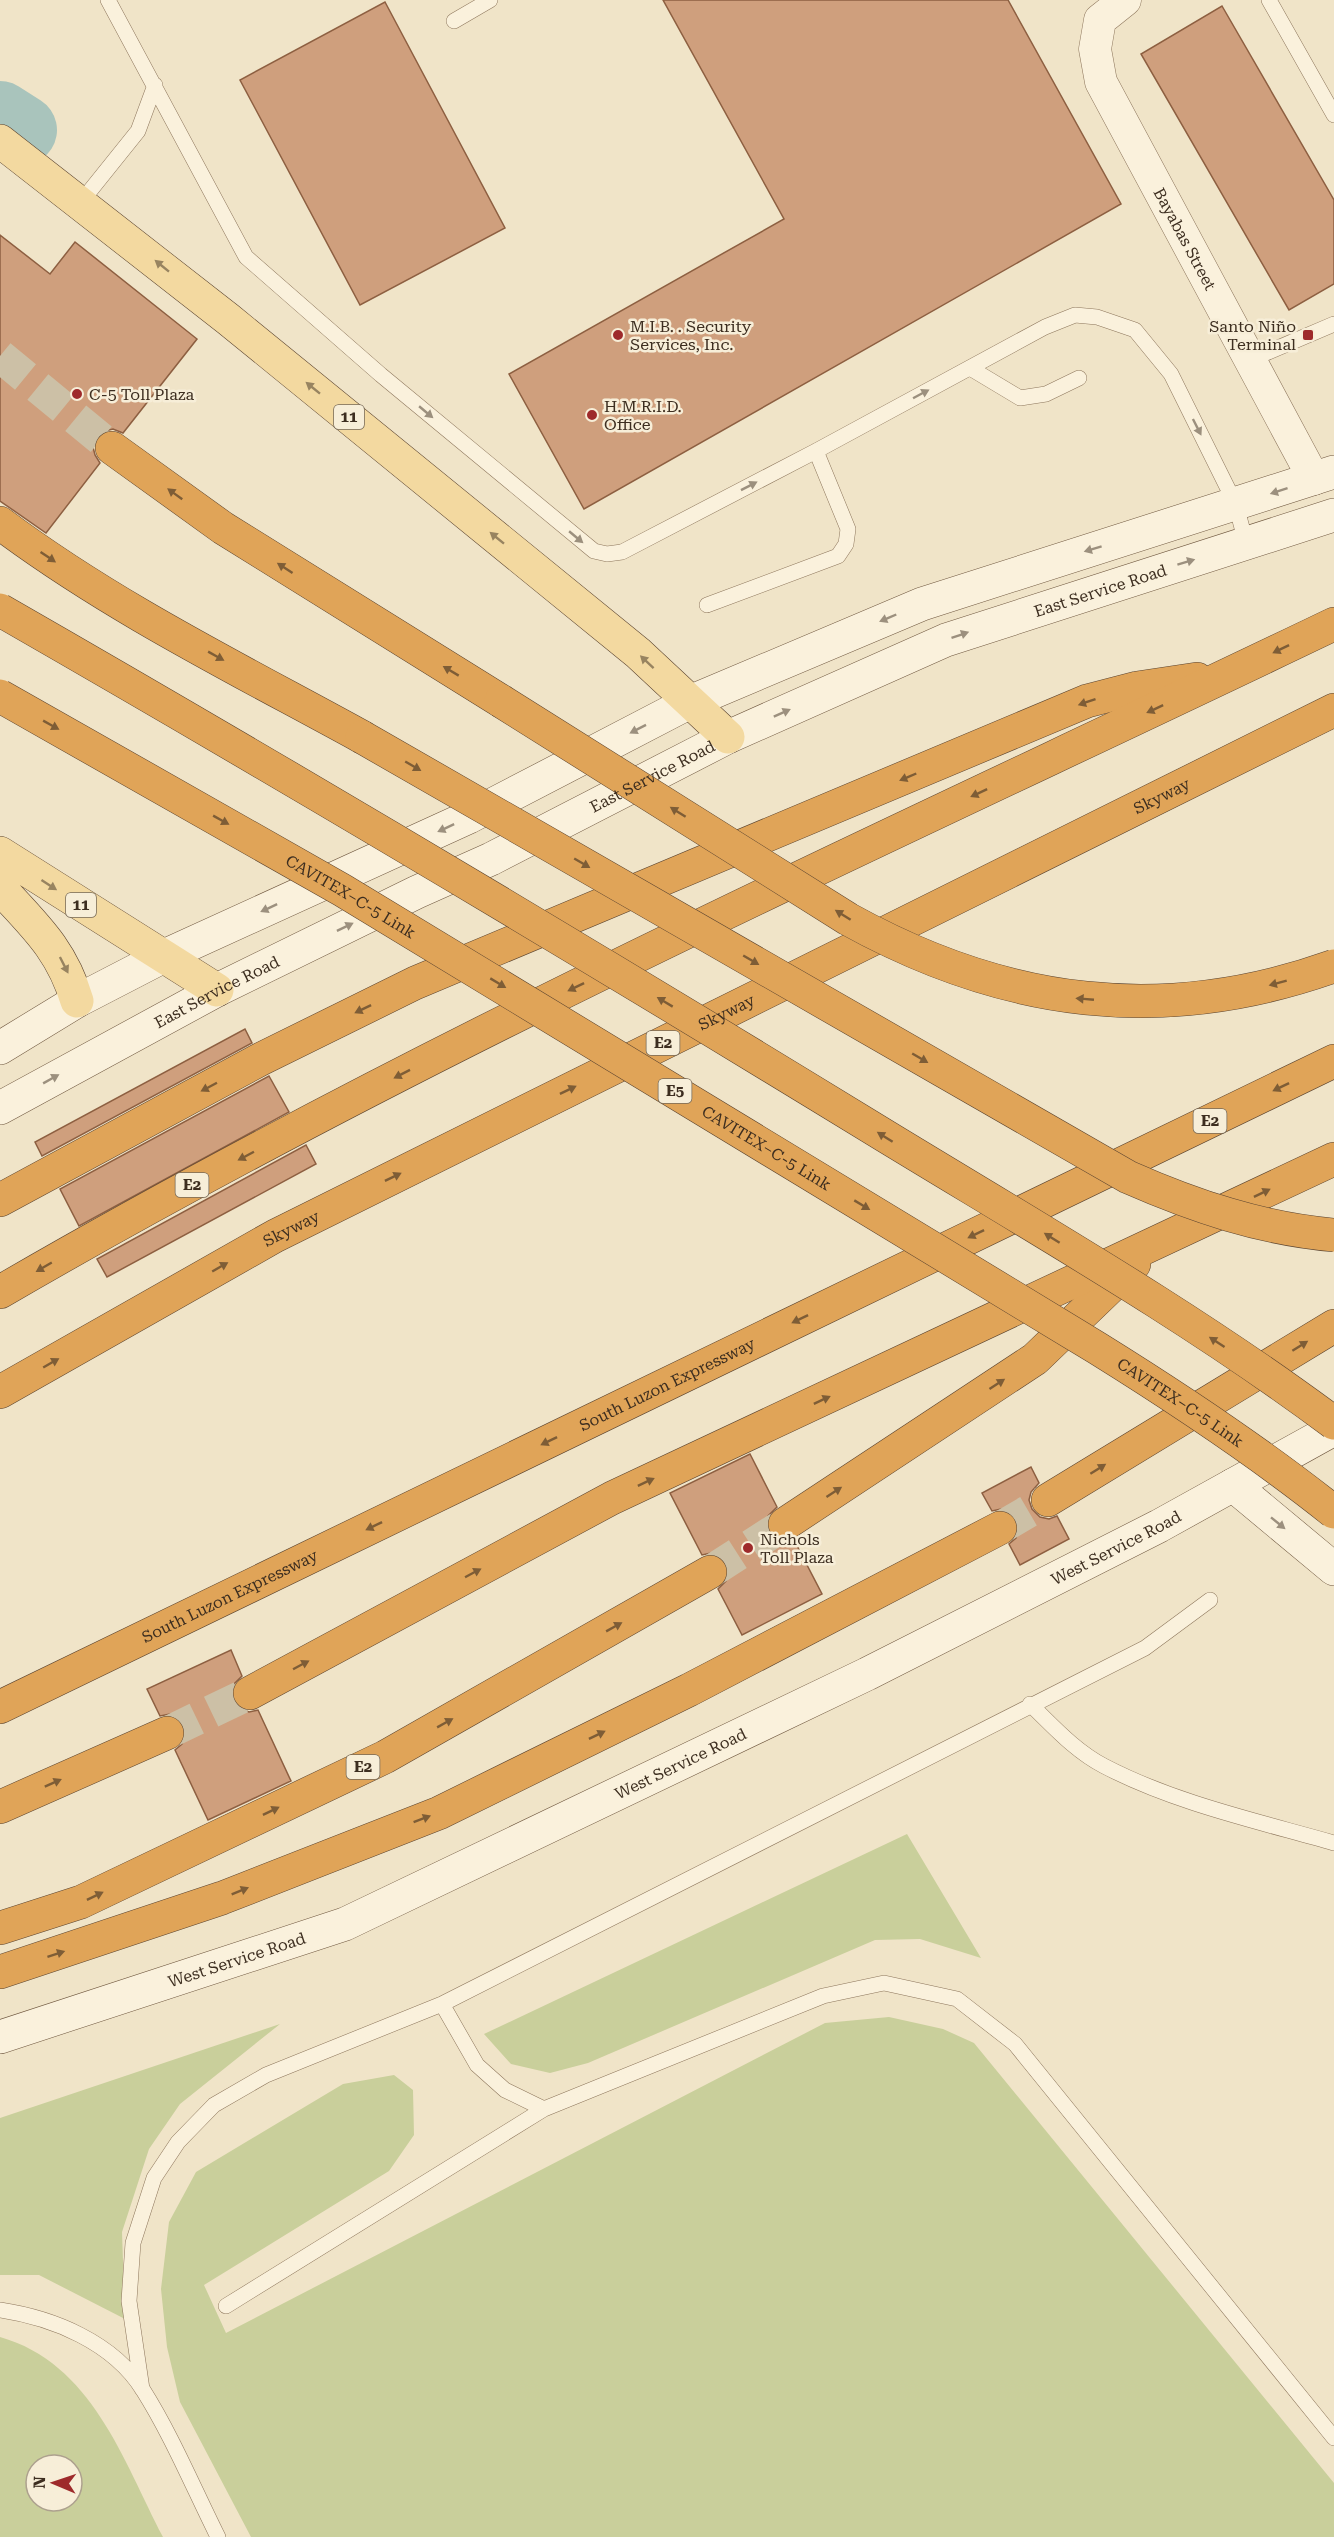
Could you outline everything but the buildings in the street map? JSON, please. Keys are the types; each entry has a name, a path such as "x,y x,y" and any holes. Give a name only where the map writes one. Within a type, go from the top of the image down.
{"highway":[{"path":"112,448 233,534 848,919 889,941 962,971 1047,994 1081,999 1150,1001 1256,989 1334,966"},
{"path":"0,523 69,571 138,612 362,736 1128,1177 1168,1195 1246,1220 1308,1233 1334,1235"},
{"path":"0,610 319,794 747,1051 1163,1307 1277,1382 1334,1423"},
{"name":"E2","path":"0,1292 87,1241 297,1128 488,1030 831,862 1334,624"},
{"name":"E2","path":"0,1200 261,1059 415,983 1087,701 1137,688 1227,675"},
{"name":"CAVITEX–C-5 Link","path":"0,696 342,890 1087,1342 1213,1423 1334,1512"},
{"name":"Skyway","path":"0,1392 275,1236 1334,710"},
{"name":"South Luzon Expressway","path":"0,1707 1334,1061"},
{"path":"250,1693 612,1498 1334,1159"},
{"path":"786,1524 1035,1359 1152,1246"},
{"path":"1048,1500 1334,1326"},
{"path":"0,1972 222,1899 439,1813 689,1690 1000,1528"},
{"name":"E2","path":"0,1928 81,1902 385,1757 710,1572"},
{"path":"0,1807 167,1732"}],"main road":[{"name":"11","path":"0,141 81,201 629,646 728,737"},
{"path":"0,1048 77,1001 162,957 469,817 690,702 922,603 1324,476"},
{"name":"East Service Road","path":"0,1108 217,990 417,892 491,859 728,737 946,640 1334,515"},
{"name":"11","path":"0,854 217,990"},
{"path":"0,888 55,950 70,979 77,1001"},
{"name":"West Service Road","path":"0,2037 345,1924 867,1674 1160,1526 1334,1429"},
{"path":"1233,1485 1334,1569"}],"street":[{"name":"Bayabas Street","path":"1125,0 1100,20 1095,49 1101,82 1252,359 1324,476"}],"lane":[{"path":"108,0 246,257 381,375 594,551 607,554 622,552 816,451 1045,327 1075,315 1097,317 1135,330 1171,374 1236,505 1246,543"},
{"path":"454,21 490,0"},
{"path":"1269,0 1334,115"},
{"path":"81,201 138,131 155,85"},
{"path":"1252,359 1334,324"},
{"path":"970,368 1020,398 1046,394 1079,378"},
{"path":"707,605 838,556 846,544 848,529 816,451"},
{"path":"142,2389 129,2301 133,2243 154,2178 178,2142 214,2106 266,2075 442,2004 1030,1704 1145,1648 1210,1600"},
{"path":"1030,1704 1070,1742 1103,1765 1221,1811 1334,1843"},
{"path":"226,2306 544,2109 823,1996 884,1983 957,1999 1015,2044 1334,2438"},
{"path":"442,2004 477,2065 505,2090 544,2109"},
{"path":"0,2310 28,2314 67,2327 118,2363 142,2389 218,2537"}],"green space":[{"path":"907,1834 981,1958 920,1939 875,1940 588,2063 550,2073 511,2064 484,2034"},
{"path":"889,2017 943,2029 974,2043 1334,2483 1334,2537 251,2537 180,2402 167,2347 161,2289 169,2222 196,2172 343,2084 394,2075 413,2090 414,2135 389,2171 204,2285 226,2333 825,2023"},
{"path":"280,2024 180,2104 149,2149 122,2232 125,2319 39,2275 0,2275 0,2118"},
{"path":"0,2337 32,2350 59,2368 81,2391 101,2418 118,2447 163,2537 0,2537"}],"waterway":[{"path":"0,116 22,130"}],"tunnel":[{"path":"0,356 112,448"},
{"path":"1000,1528 1048,1500"},
{"path":"710,1572 785,1524"},
{"path":"167,1733 250,1693"}],"place":[{"name":"M.I.B. . Security Services, Inc.","path":"618,335"},
{"name":"Santo Niño Terminal","path":"1308,335"},
{"name":"C-5 Toll Plaza","path":"77,394"},
{"name":"H.M.R.I.D. Office","path":"592,415"},
{"name":"Nichols Toll Plaza","path":"748,1548"}]}
